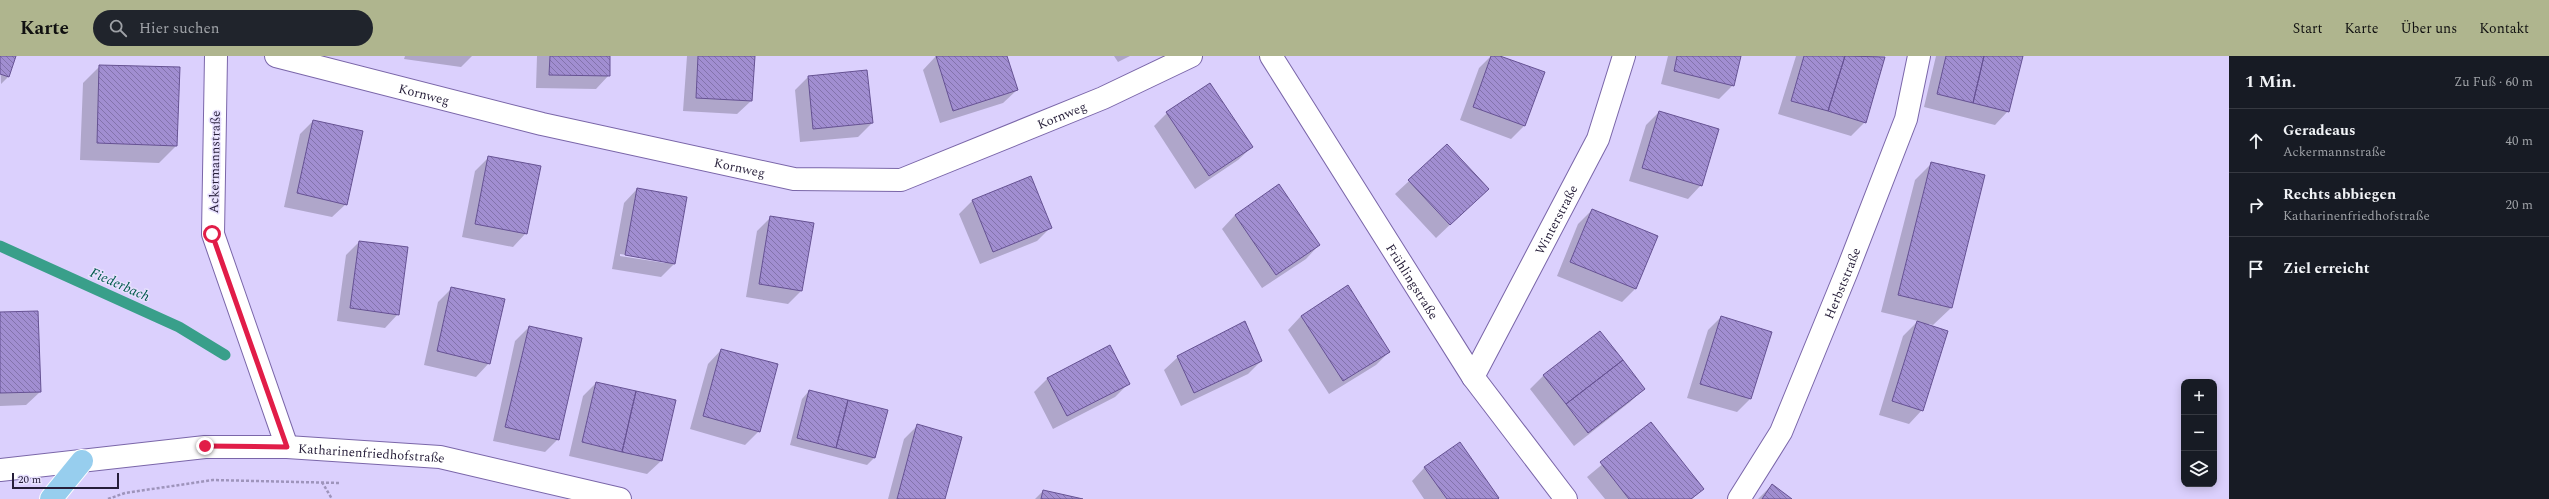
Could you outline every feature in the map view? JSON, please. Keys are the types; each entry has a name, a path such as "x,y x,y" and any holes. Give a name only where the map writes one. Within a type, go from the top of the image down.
{"main road":[{"path":"50,499 82,460"}],"street":[{"name":"Ackermannstraße","path":"216,56 212,234 287,447"},
{"name":"Kornweg","path":"276,56 542,124 794,180 901,180 1103,98 1191,56"},
{"name":"Frühlingstraße","path":"1271,56 1473,377 1566,499"},
{"name":"Winterstraße","path":"1473,377 1598,138 1624,56"},
{"name":"Herbststraße","path":"1739,499 1781,432 1847,271 1906,119 1919,56"},
{"name":"Katharinenfriedhofstraße","path":"0,470 205,446 287,447 440,457 620,499"}],"path":[{"path":"108,499 125,493 213,480 346,483"}],"building":[{"path":"0,56 16,56 9,77 0,74"},
{"path":"550,56 610,56 610,76 549,75"},
{"path":"698,56 755,56 752,101 696,98"},
{"path":"936,56 1007,56 1018,90 953,111"},
{"path":"1491,56 1500,56 1545,72 1525,126 1473,107"},
{"path":"1677,56 1741,56 1734,86 1674,71"},
{"path":"1804,56 1845,56 1828,111 1791,101"},
{"path":"1845,56 1885,57 1866,123 1828,111"},
{"path":"1946,56 1984,56 1973,103 1937,94"},
{"path":"1984,56 2023,56 2009,112 1973,103"},
{"path":"99,65 180,67 177,146 97,143"},
{"path":"867,70 873,123 813,129 808,76"},
{"path":"1210,83 1253,147 1209,176 1166,112"},
{"path":"1659,111 1719,129 1702,186 1642,168"},
{"path":"313,120 363,131 347,205 297,193"},
{"path":"1447,144 1489,189 1450,225 1408,180"},
{"path":"488,156 541,166 527,234 475,224"},
{"path":"1931,162 1985,175 1952,308 1898,295"},
{"path":"1031,176 1052,228 993,252 972,200"},
{"path":"1279,184 1320,245 1276,275 1235,215"},
{"path":"637,188 687,197 675,264 625,255"},
{"path":"1592,209 1658,236 1636,289 1570,262"},
{"path":"770,216 814,223 802,291 759,284"},
{"path":"359,241 408,247 399,315 350,308"},
{"path":"1348,285 1390,352 1343,381 1301,316"},
{"path":"451,287 505,299 490,364 437,351"},
{"path":"38,311 41,392 0,393 0,312"},
{"path":"1721,316 1772,332 1751,399 1700,384"},
{"path":"1245,321 1262,361 1194,393 1177,356"},
{"path":"1917,321 1948,331 1923,411 1892,401"},
{"path":"529,326 582,338 559,440 505,427"},
{"path":"1600,331 1623,360 1566,404 1543,375"},
{"path":"1110,345 1130,384 1067,416 1047,378"},
{"path":"721,349 778,364 760,432 703,416"},
{"path":"1623,360 1645,389 1588,433 1566,404"},
{"path":"596,382 636,391 622,452 582,442"},
{"path":"809,390 848,400 836,448 797,438"},
{"path":"636,391 676,400 662,461 622,452"},
{"path":"848,400 888,410 875,458 836,448"},
{"path":"1651,422 1704,489 1691,499 1629,499 1600,462"},
{"path":"917,424 962,437 945,499 897,499"},
{"path":"1460,442 1499,498 1498,499 1447,499 1424,467"},
{"path":"1772,484 1792,499 1762,499"},
{"path":"1043,490 1083,499 1041,499"}],"waterway":[{"name":"Fiederbach","path":"0,246 179,327 225,355"}],"route":[{"path":"205,446 287,447 212,234"}]}
